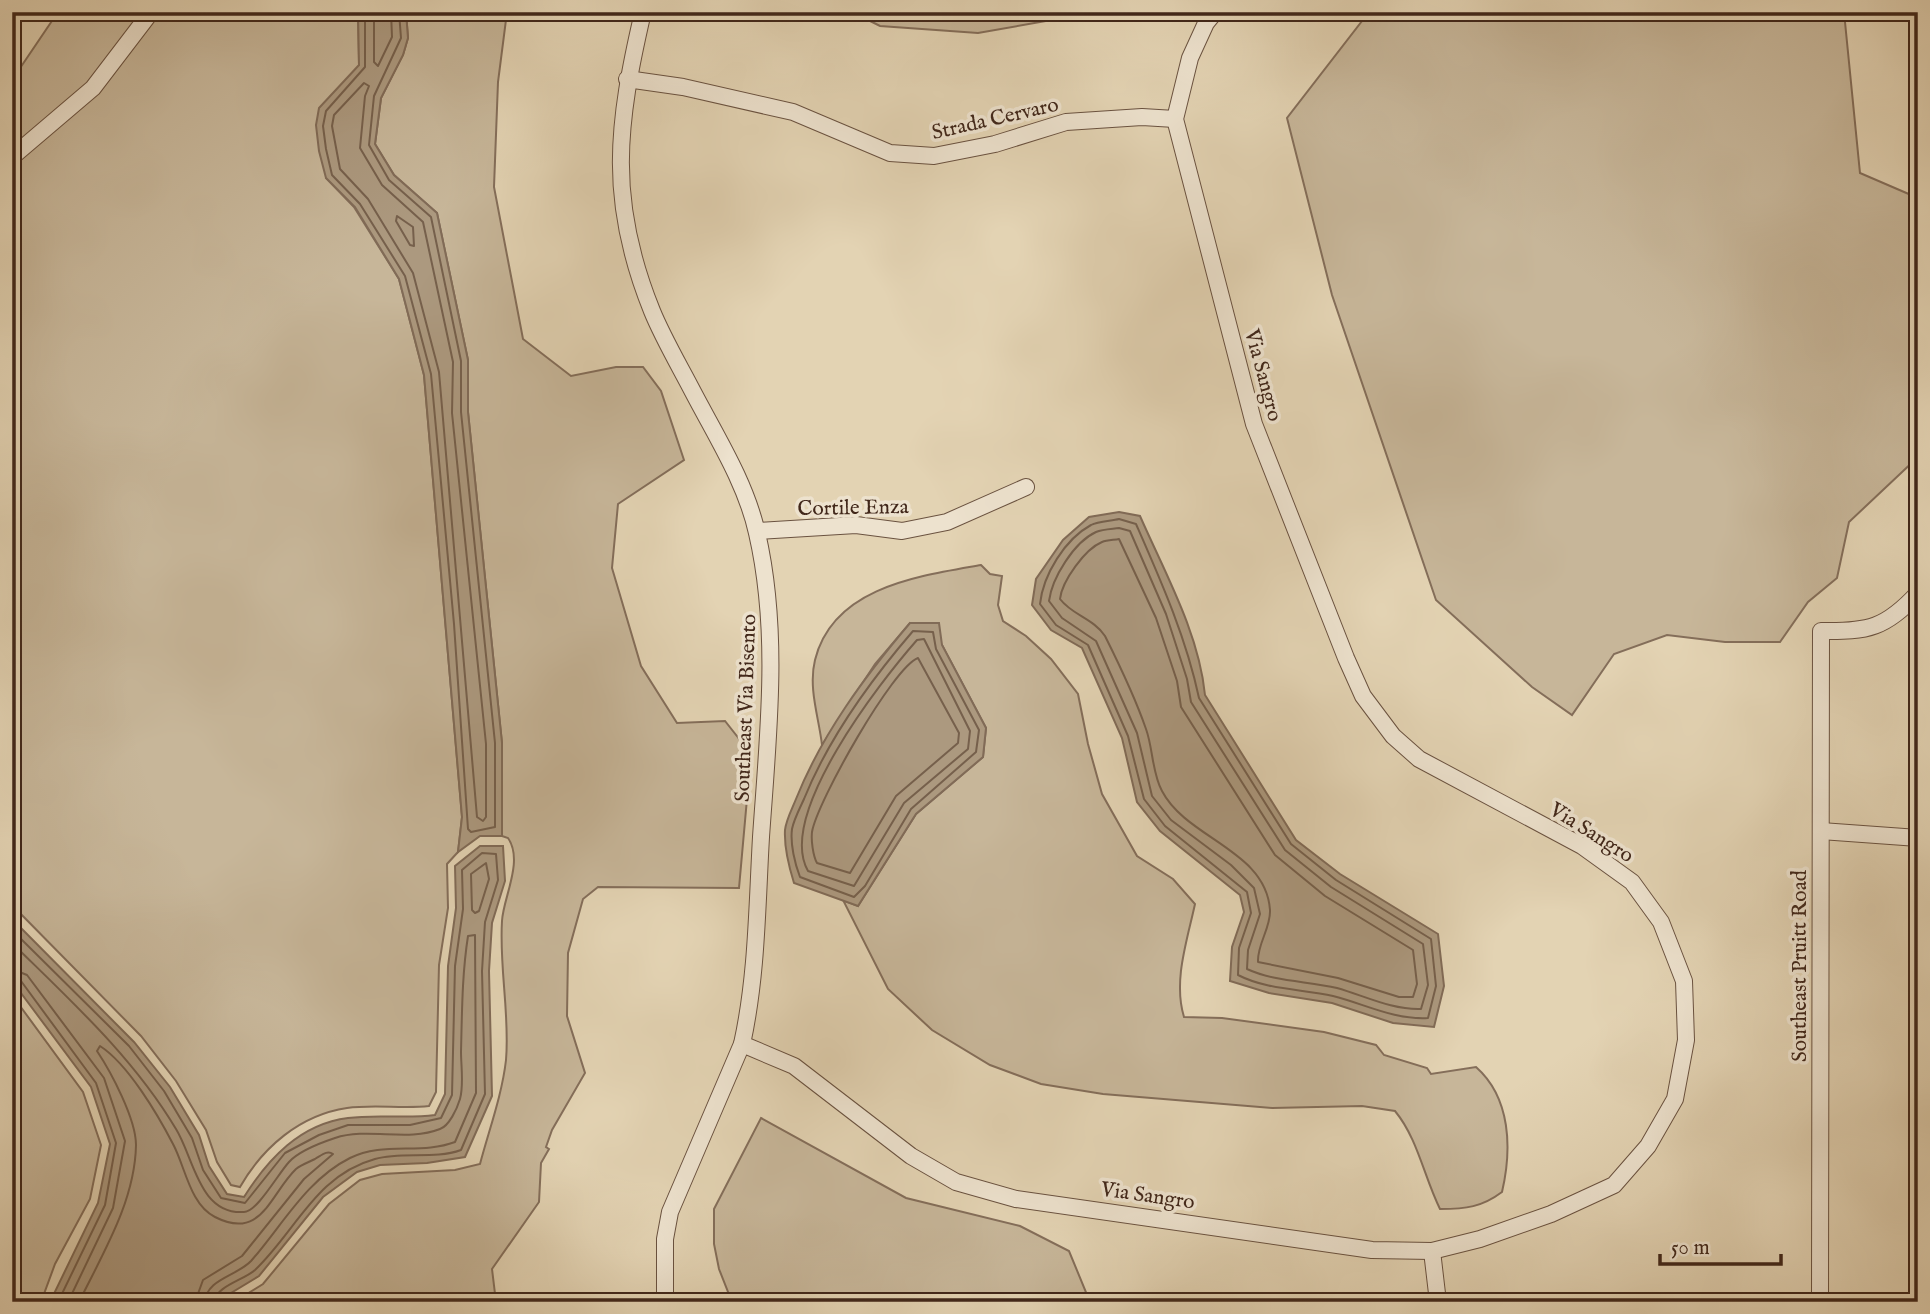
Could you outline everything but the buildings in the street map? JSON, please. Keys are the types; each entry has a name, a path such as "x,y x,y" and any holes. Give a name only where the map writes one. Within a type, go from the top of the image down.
{"street":[{"path":"12,157 93,88 151,12"},
{"name":"Southeast Via Bisento","path":"643,12 627,79 620,162 623,208 634,260 652,312 741,487 757,531 769,605 771,670 753,974 742,1044 670,1212 665,1239 665,1295"},
{"name":"Via Sangro","path":"742,1044 794,1066 911,1156 956,1182 1016,1199 1372,1250 1432,1251 1552,1214 1614,1185 1648,1146 1675,1099 1686,1040 1684,981 1661,922 1632,881 1582,846 1419,759 1393,736 1363,696 1254,424 1175,119 1190,58 1206,23 1215,12"},
{"name":"Strada Cervaro","path":"627,79 683,87 793,112 890,153 934,156 995,144 1066,122 1142,117 1175,119"},
{"name":"Cortile Enza","path":"757,531 856,525 902,531 947,522 1026,487"},
{"name":"Southeast Pruitt Road","path":"1820,1302 1821,631 1856,632 1878,625 1897,615 1918,593"},
{"path":"1821,831 1918,838"},
{"path":"1432,1251 1438,1302"}],"shaded area":[{"path":"58,12 358,12 359,65 326,178 354,207 399,279 424,375 462,817 458,852 447,864 448,908 439,965 436,1092 429,1106 347,1108 314,1118 284,1135 272,1146 249,1172 240,1187 231,1185 217,1162 206,1130 176,1081 141,1036 12,905 12,80"},
{"path":"406,12 507,12 498,82 494,187 523,339 571,376 616,367 643,367 661,391 684,460 618,504 612,568 641,666 677,723 725,721 751,754 739,888 598,887 583,899 568,953 567,1016 585,1073 552,1130 546,1147 549,1149 541,1163 539,1202 492,1269 496,1302 234,1302 263,1284 329,1204 360,1180 382,1174 455,1170 480,1164 506,1060 502,921 514,857 508,838 502,836 502,743 468,412 468,360 437,213 394,175 375,144 381,98 403,55 408,38"},
{"path":"852,12 1097,12 978,33 880,26"},
{"path":"1369,12 1844,12 1860,173 1918,198 1918,457 1849,522 1837,578 1808,602 1780,642 1725,642 1667,635 1614,654 1572,715 1532,687 1436,600 1332,295 1287,118"},
{"path":"981,565 990,574 1002,576 998,605 1003,621 1026,636 1051,659 1078,694 1102,794 1137,856 1173,879 1195,904 1181,975 1184,1017 1222,1018 1324,1032 1376,1045 1384,1055 1427,1068 1431,1074 1476,1067 1496,1094 1506,1125 1507,1159 1502,1192 1473,1206 1440,1209 1415,1146 1395,1111 1362,1106 1272,1108 1103,1094 1041,1084 990,1065 932,1030 888,989 843,900 858,906 916,814 983,757 986,728 942,645 910,623 875,664 822,745 813,692 815,660 825,635 840,616 859,601 881,589 906,581"},
{"path":"12,995 83,1092 101,1145 90,1199 55,1264 41,1302 12,1302"},
{"path":"761,1118 906,1198 1020,1226 1069,1251 1090,1302 732,1302 719,1269 714,1244 714,1209"}],"water":[{"path":"358,12 406,12 408,38 403,55 381,98 375,144 394,175 437,213 468,360 468,412 502,743 502,836 480,836 458,852 462,817 424,375 399,279 355,207 326,178 319,151 316,125 319,108 359,65"},
{"path":"1119,512 1140,516 1188,626 1202,672 1205,695 1296,840 1340,874 1438,934 1444,986 1434,1027 1393,1023 1332,1003 1269,993 1230,981 1232,947 1244,912 1240,895 1160,831 1137,802 1122,738 1082,648 1051,630 1032,605 1036,579 1063,540 1089,517"},
{"path":"910,623 939,623 942,645 986,728 983,757 916,814 858,906 794,883 786,850 786,826 818,752 846,706"},
{"path":"480,846 503,846 505,881 492,923 489,971 492,1096 465,1157 427,1163 380,1165 357,1172 323,1197 259,1276 216,1302 50,1302 98,1203 110,1144 91,1087 12,981 12,919 134,1042 170,1087 199,1135 209,1166 227,1194 244,1197 275,1157 300,1136 315,1128 348,1118 435,1115 445,1094 448,966 456,908 455,866"}]}
